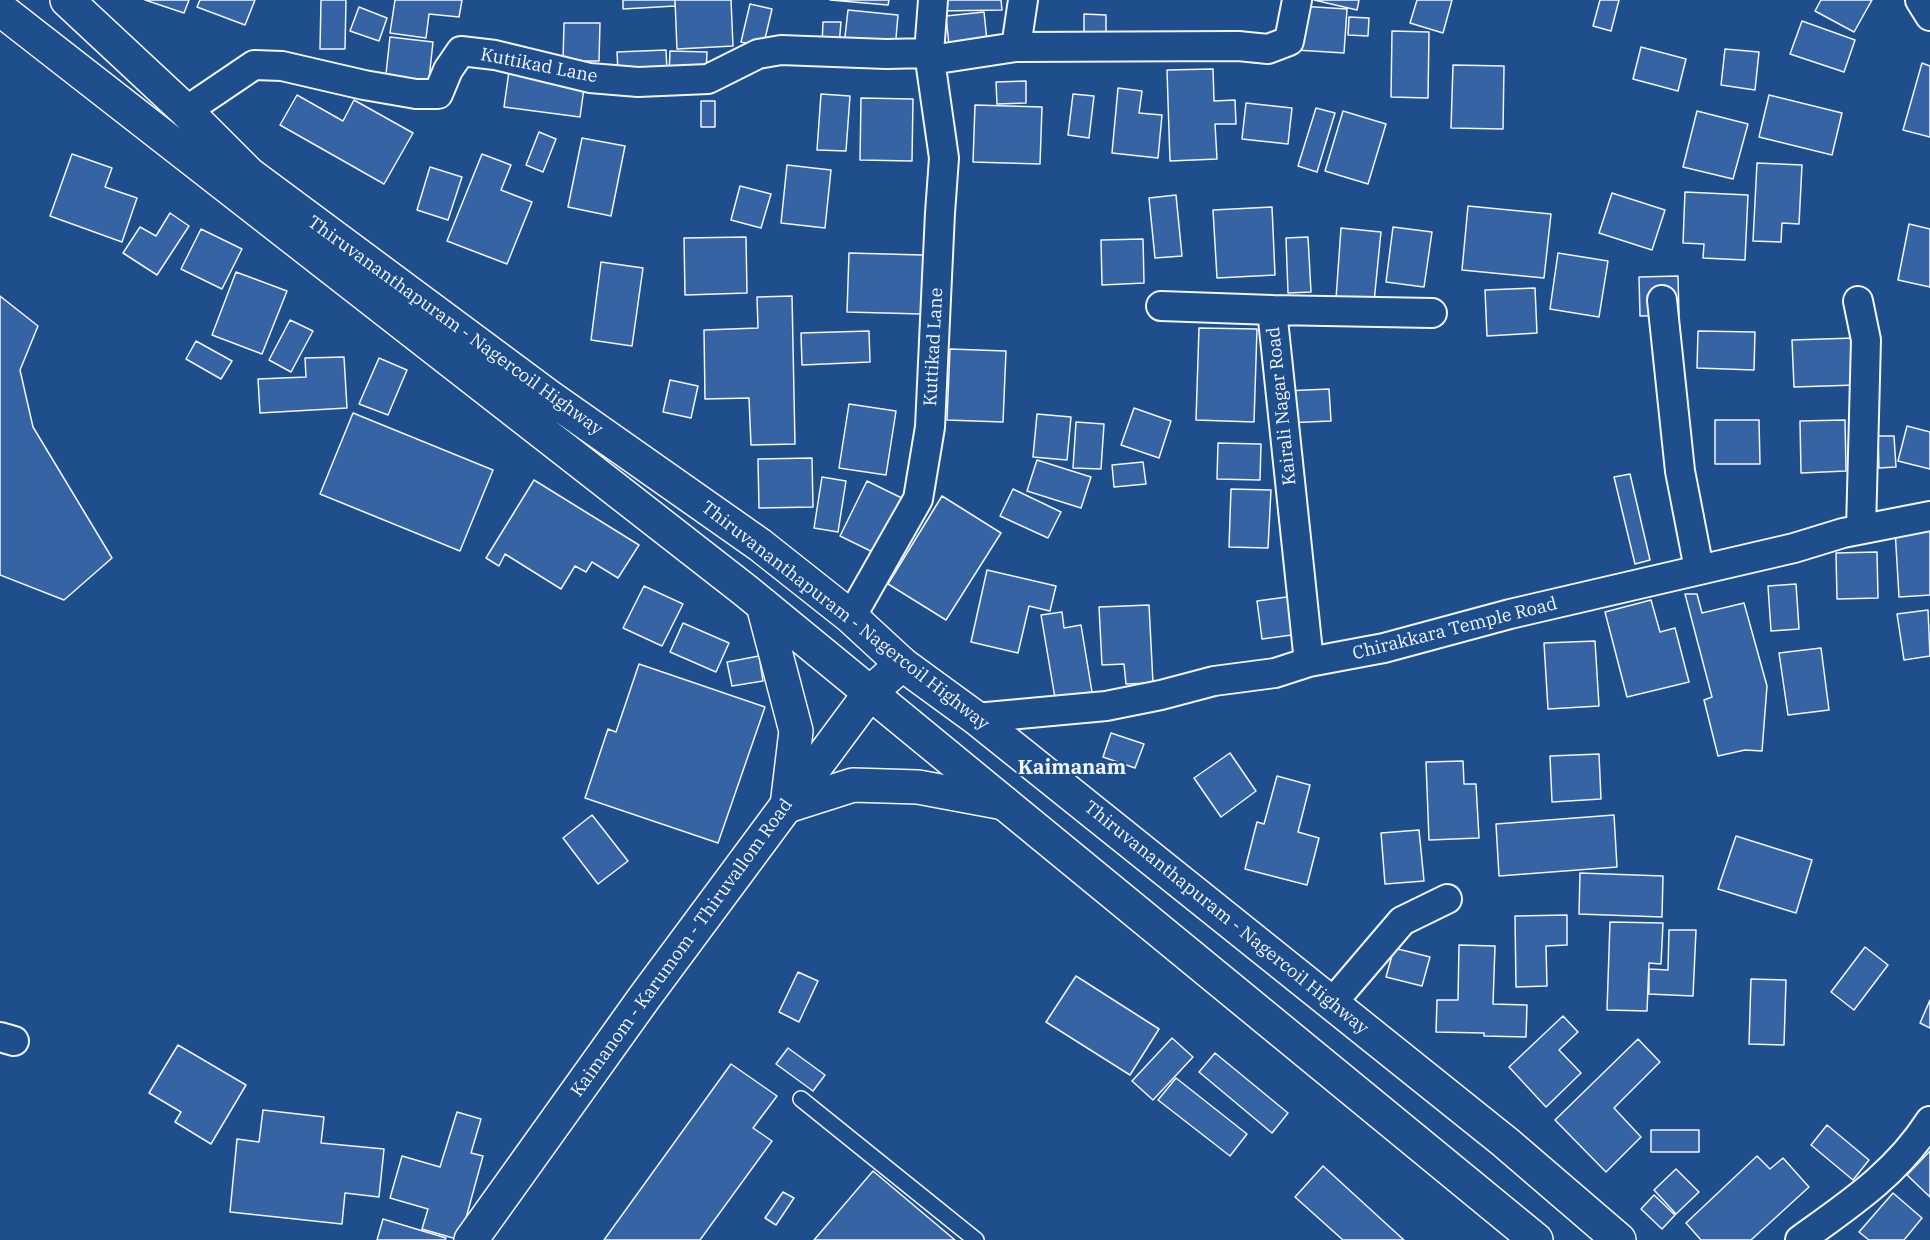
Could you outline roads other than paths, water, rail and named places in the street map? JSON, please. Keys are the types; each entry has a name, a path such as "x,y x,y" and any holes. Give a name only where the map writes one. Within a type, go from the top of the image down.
{"main road":[{"name":"Thiruvananthapuram - Nagercoil Highway","path":"67,0 186,111 249,174 548,396 760,545 851,617 902,664 976,718 1506,1142 1619,1240"},
{"name":"Thiruvananthapuram - Nagercoil Highway","path":"0,9 764,605 1536,1240"},
{"path":"764,605 796,731 786,806 853,785 918,787 1004,803"},
{"name":"Kaimanom - Karumom - Thiruvallom Road","path":"471,1240 644,998 870,693 902,664"}],"street":[{"name":"Kuttikad Lane","path":"851,617 918,500 930,427 944,158 930,56 933,0"},
{"path":"1016,47 1023,0"},
{"name":"Kuttikad Lane","path":"186,111 254,65 282,66 364,85 416,94 438,94 448,70 461,51 495,55 590,78 638,82 708,79 758,54 781,50 930,56 1016,47 1238,46 1268,49 1289,41 1297,0"},
{"path":"1920,0 1930,16"},
{"path":"1662,300 1680,471 1699,570"},
{"path":"1858,301 1866,340 1861,530"},
{"path":"1161,306 1272,310"},
{"name":"Kairali Nagar Road","path":"1309,662 1272,310 1432,313"},
{"name":"Chirakkara Temple Road","path":"976,718 1106,706 1214,681 1275,673 1309,662 1384,648 1510,614 1662,580 1861,530 1930,516"},
{"path":"1332,1003 1402,921 1447,899"},
{"path":"1800,1240 1891,1171 1930,1121"}],"lane":[{"path":"801,1099 976,1240"}],"district":[{"name":"Kaimanam","path":"1072,768"}]}
